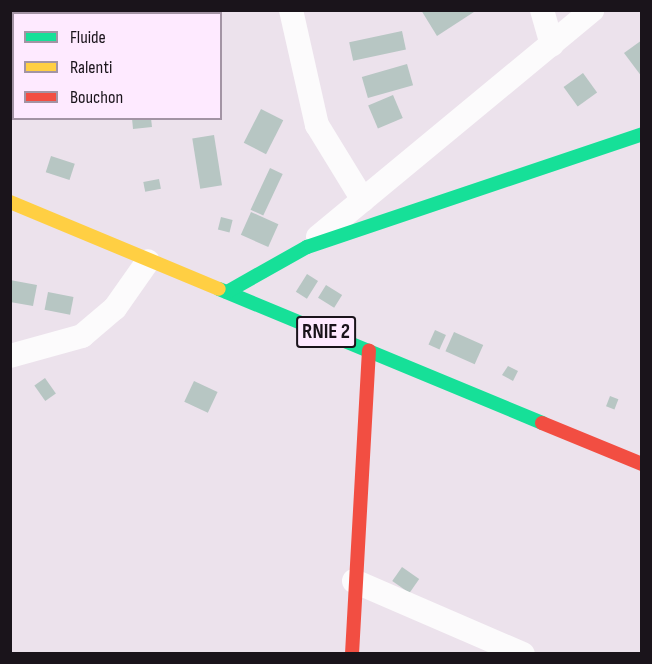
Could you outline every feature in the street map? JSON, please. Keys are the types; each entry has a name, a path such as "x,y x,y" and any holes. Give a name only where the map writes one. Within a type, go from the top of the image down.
{"main road":[{"path":"227,292 307,247 642,134"},
{"name":"RNIE 2","path":"10,202 642,464"},
{"path":"352,654 354,582 369,350"}],"street":[{"path":"291,10 317,125 363,200"},
{"path":"542,10 552,45"},
{"path":"307,247 592,10"},
{"path":"10,356 82,336 115,308 148,261"},
{"path":"354,582 523,654"}],"building":[{"path":"421,10 477,10 437,36"},
{"path":"402,31 406,50 353,61 349,42"},
{"path":"642,40 642,77 624,53"},
{"path":"407,64 413,85 368,98 362,77"},
{"path":"583,73 597,92 578,107 564,87"},
{"path":"393,95 403,118 378,129 368,106"},
{"path":"261,109 283,120 266,154 244,143"},
{"path":"132,120 151,120 152,127 133,129"},
{"path":"214,135 222,185 200,189 192,138"},
{"path":"51,156 75,164 70,180 46,172"},
{"path":"270,168 283,174 263,216 251,210"},
{"path":"159,179 161,189 145,192 143,182"},
{"path":"251,212 278,224 268,247 241,235"},
{"path":"221,217 233,220 229,233 218,230"},
{"path":"307,274 318,281 307,299 296,292"},
{"path":"10,280 37,285 33,306 10,302"},
{"path":"326,285 342,295 334,308 318,298"},
{"path":"48,292 74,297 70,315 45,310"},
{"path":"435,330 446,335 439,349 428,345"},
{"path":"454,332 483,345 475,364 445,351"},
{"path":"508,366 518,371 513,381 502,375"},
{"path":"45,378 56,394 45,401 34,385"},
{"path":"194,381 218,392 208,413 184,402"},
{"path":"610,396 618,399 614,409 606,406"},
{"path":"402,567 419,579 409,593 392,581"}],"traffic: fast":[{"path":"227,292 307,247 642,134"},
{"path":"219,289 542,423"}],"traffic: slow":[{"path":"10,202 219,289"}],"traffic: jam":[{"path":"352,654 369,350"},
{"path":"542,423 642,464"}]}
